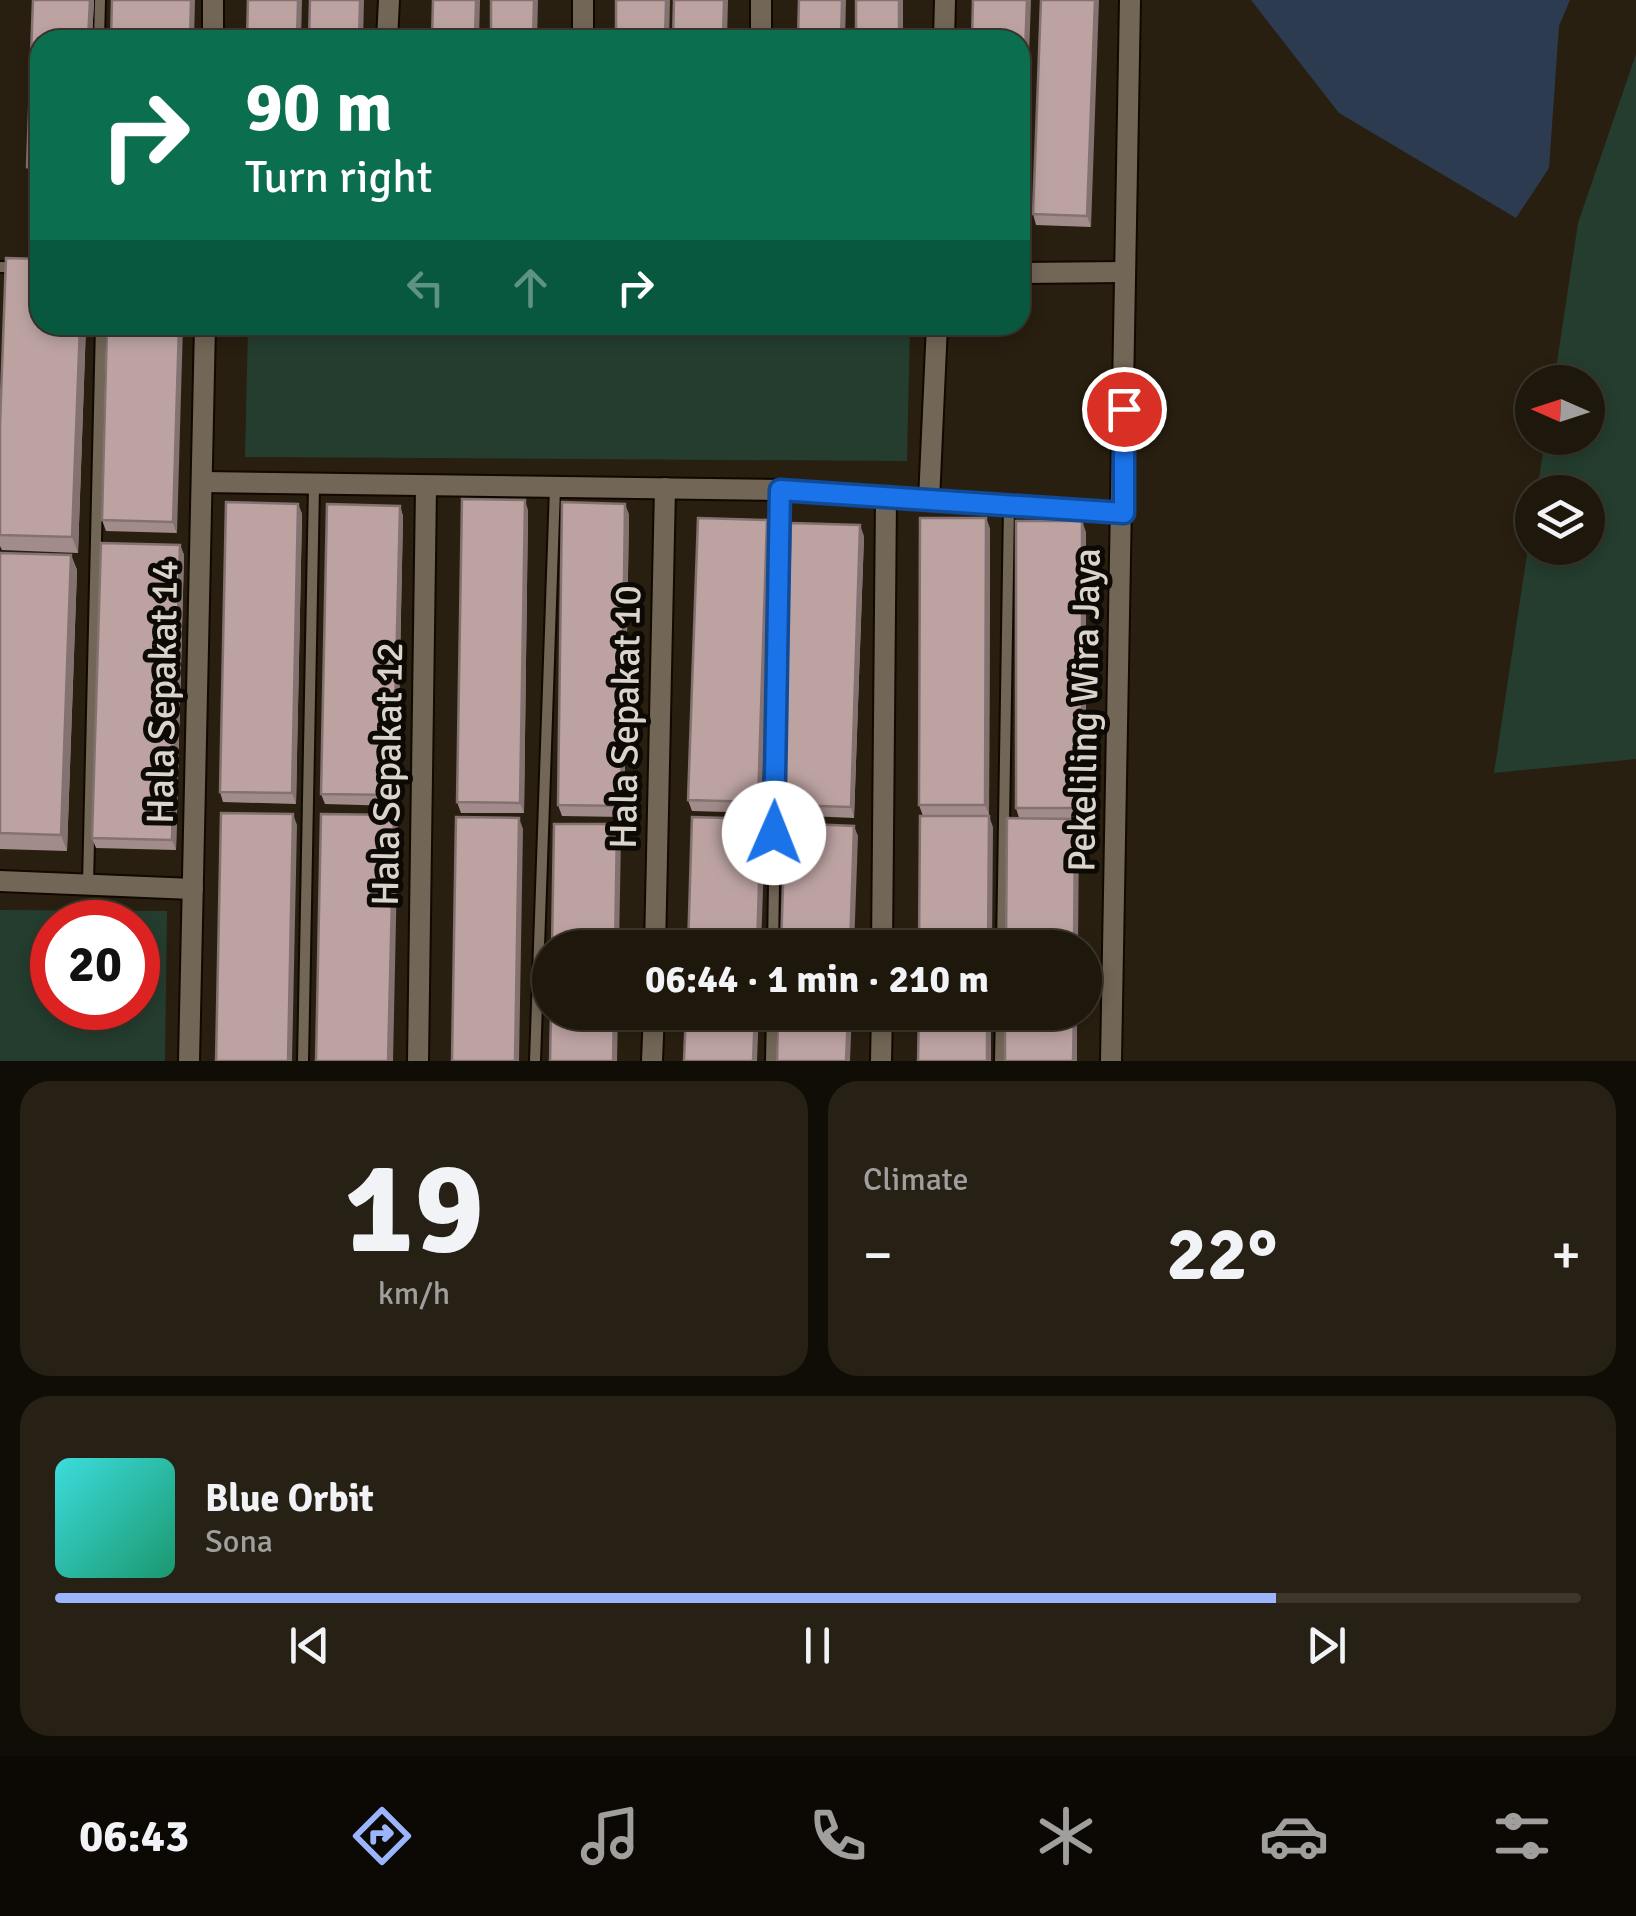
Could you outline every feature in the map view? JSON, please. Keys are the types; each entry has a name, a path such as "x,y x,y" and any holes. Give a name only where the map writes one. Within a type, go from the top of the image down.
{"street":[{"path":"213,0 213,30"},
{"path":"388,30 389,0"},
{"path":"583,0 583,30"},
{"path":"761,0 761,30"},
{"path":"944,0 944,30"},
{"name":"Pekeliling Wira Jaya","path":"1111,1061 1124,513 1130,0"},
{"path":"1030,273 1125,272"},
{"name":"Hala Sepakat 14","path":"189,1061 206,335"},
{"path":"928,500 937,335"},
{"path":"202,482 314,487 780,490 1124,513"},
{"name":"Hala Sepakat 12","path":"418,1061 426,488"},
{"name":"Hala Sepakat 10","path":"655,930 666,488"},
{"path":"882,930 886,496"},
{"path":"0,880 193,888"},
{"path":"652,1061 653,1030"},
{"path":"882,1030 882,1061"}],"lane":[{"path":"99,30 100,0"},
{"path":"0,267 30,268"},
{"path":"88,886 101,335"},
{"path":"304,1061 314,487"},
{"path":"535,1061 556,488"},
{"path":"772,930 780,490"},
{"path":"1002,930 1009,507"},
{"path":"76,568 96,569"},
{"path":"771,1061 772,1030"},
{"path":"1000,1061 1001,1030"}],"green space":[{"path":"1636,54 1636,759 1494,773 1525,565 1605,565 1605,475 1540,475 1542,455 1605,455 1605,365 1557,365 1578,223"},
{"path":"248,335 910,335 907,461 245,457"},
{"path":"0,910 30,910 30,1030 160,1030 160,911 167,911 165,1061 0,1061"}],"water":[{"path":"1251,0 1570,0 1559,26 1549,168 1516,218 1339,113"}],"building":[{"path":"33,0 90,0 88,30 32,30"},
{"path":"112,0 191,0 190,30 111,30"},
{"path":"248,0 298,0 297,30 247,30"},
{"path":"310,0 360,0 359,30 309,30"},
{"path":"433,0 476,0 475,30 432,30"},
{"path":"491,0 534,0 533,30 491,30"},
{"path":"616,0 666,0 665,30 616,30"},
{"path":"674,0 724,0 723,30 673,30"},
{"path":"799,0 842,0 841,30 798,30"},
{"path":"856,0 899,0 899,30 856,30"},
{"path":"973,0 1027,0 1026,30 972,30"},
{"path":"1041,0 1095,0 1087,216 1033,214"},
{"path":"30,84 30,167 27,167"},
{"path":"6,258 30,259 30,335 80,335 72,537 0,535"},
{"path":"107,335 179,335 173,522 102,520"},
{"path":"462,499 525,500 520,803 457,802"},
{"path":"226,502 298,504 292,793 220,792"},
{"path":"562,502 625,504 621,806 558,805"},
{"path":"327,504 400,506 393,795 321,794"},
{"path":"698,518 767,520 758,802 688,800"},
{"path":"920,518 986,518 985,805 919,805"},
{"path":"1016,521 1082,521 1082,808 1016,808"},
{"path":"791,523 860,525 851,807 782,805"},
{"path":"101,543 180,545 172,840 92,838"},
{"path":"0,553 71,555 61,835 0,833"},
{"path":"221,813 293,814 288,1061 216,1061"},
{"path":"321,814 394,815 388,1061 316,1061"},
{"path":"920,816 989,816 988,930 919,930"},
{"path":"456,817 519,818 515,1061 452,1061"},
{"path":"692,817 761,819 758,930 689,930"},
{"path":"1007,818 1075,819 1074,930 1006,930"},
{"path":"785,823 854,826 851,930 782,930"},
{"path":"554,824 617,824 615,930 552,930"},
{"path":"551,1030 614,1030 613,1061 550,1061"},
{"path":"685,1030 754,1030 753,1061 684,1061"},
{"path":"778,1030 847,1030 846,1061 777,1061"},
{"path":"919,1030 987,1030 987,1061 918,1061"},
{"path":"1005,1030 1074,1030 1073,1061 1005,1061"}],"route":[{"path":"774,833 780,490 1124,513 1124,409"}]}
